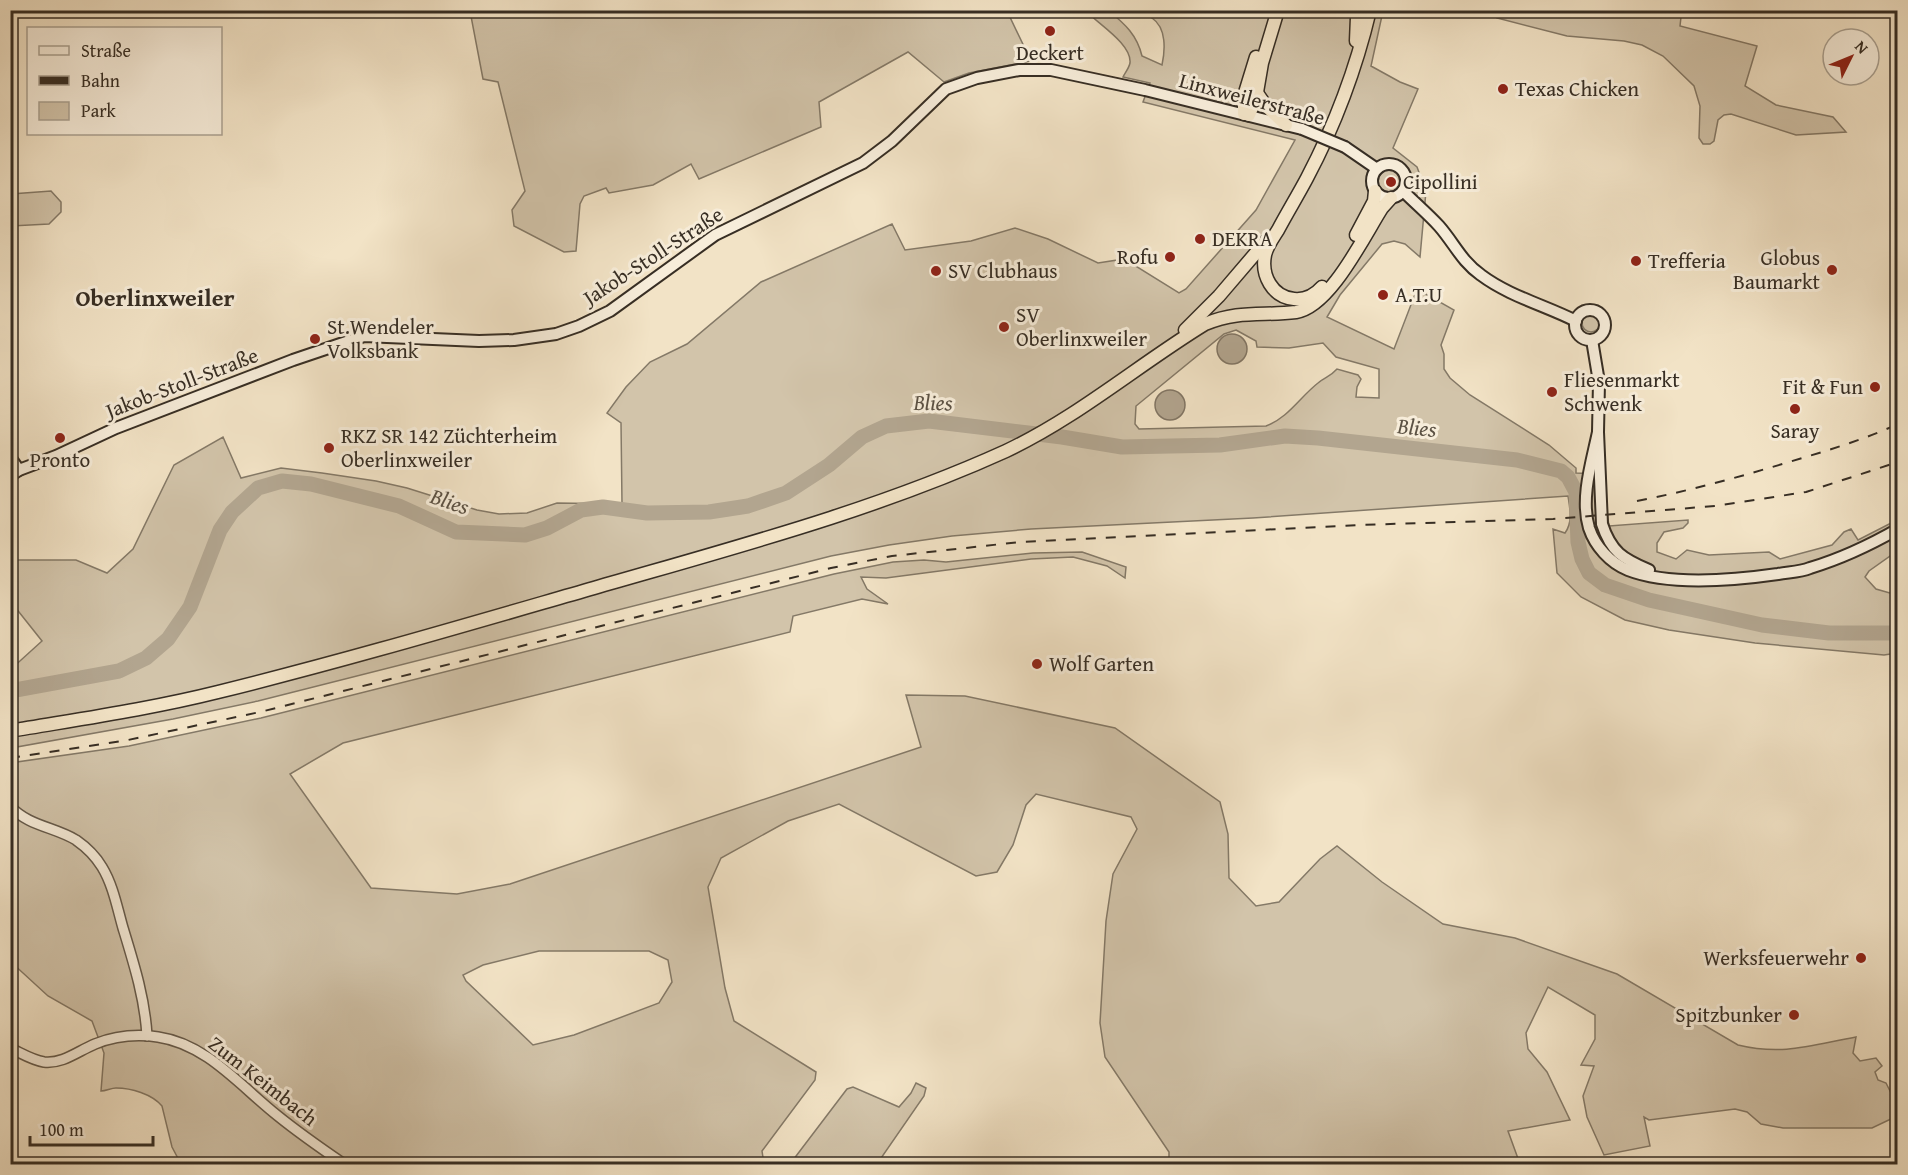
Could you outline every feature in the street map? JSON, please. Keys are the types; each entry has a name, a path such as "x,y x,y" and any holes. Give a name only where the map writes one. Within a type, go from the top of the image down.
{"highway":[{"path":"1246,114 1244,96 1272,10"},
{"path":"1246,114 1257,93 1262,63 1278,10"},
{"path":"1343,100 1358,33 1355,10"},
{"path":"1370,10 1362,45 1343,100 1308,177 1266,253 1265,271 1274,289 1290,298 1307,297 1325,284 1364,221 1374,201 1375,191"},
{"path":"1257,93 1266,106 1286,125"},
{"path":"1146,364 1172,343 1242,270 1267,240 1308,177"},
{"path":"10,731 216,693 688,561 846,513 908,490 1008,449 1052,425 1102,395 1191,333 1217,319 1249,313 1296,312 1315,303 1330,290 1390,198"}],"main road":[{"name":"Jakob-Stoll-Straße","path":"15,473 117,428 293,360 364,336 479,341 514,340 556,334 579,326 610,311 720,232 863,163 892,141 939,95 954,85 999,73 1036,69 1051,70 1145,90"},
{"name":"Linxweilerstraße","path":"1145,90 1302,129 1346,147 1377,169 1388,164 1400,168 1406,176 1403,191 1440,227 1462,258 1479,274 1504,290 1542,304 1576,321 1576,330 1579,334 1592,340"},
{"path":"1377,169 1372,179 1375,191 1390,198 1403,191"},
{"path":"1576,321 1581,313 1588,310 1601,314 1605,322 1604,332 1592,340 1599,382 1598,432 1602,524 1614,557 1652,571 1699,580 1744,579 1808,569 1871,545 1898,529"},
{"path":"10,457 15,473"}],"street":[{"path":"10,807 25,818 75,840 95,856 101,865 114,897 138,979 146,1015 147,1036"},
{"name":"Zum Keimbach","path":"10,1048 35,1060 52,1062 65,1059 108,1040 147,1036 178,1042 220,1067 280,1118 344,1164"}],"green space":[{"path":"1499,10 1661,10 1681,17 1680,26 1757,46 1745,86 1776,105 1833,117 1846,132 1796,135 1731,114 1724,115 1718,120 1714,141 1710,144 1703,144 1699,138 1700,106 1694,86 1663,56 1642,45 1624,41 1567,36 1497,18"},
{"path":"470,11 1007,11 1031,61 969,73 944,82 908,52 819,102 821,127 699,179 691,164 653,185 609,193 606,188 584,196 580,204 576,251 564,252 514,226 512,210 525,191 498,82 483,79"},
{"path":"1086,11 1109,11 1130,31 1142,56 1162,65 1163,34 1157,22 1140,11 1383,11 1371,66 1418,89 1393,148 1417,167 1426,191 1420,257 1405,244 1394,241 1382,244 1340,295 1327,317 1394,349 1417,289 1454,310 1441,345 1444,354 1444,369 1450,378 1470,395 1549,445 1576,468 1576,473 1604,474 1609,526 1688,520 1683,528 1664,532 1657,543 1657,552 1676,559 1687,550 1709,555 1769,552 1780,559 1832,545 1844,532 1851,529 1858,540 1897,520 1897,551 1869,571 1865,577 1876,589 1897,595 1897,653 1884,655 1755,643 1669,630 1625,620 1581,597 1557,573 1553,529 1565,533 1568,529 1570,515 1568,496 1253,518 1031,529 952,536 889,545 831,556 258,701 11,748 10,670 42,641 11,602 11,560 76,560 107,573 133,549 174,465 223,437 241,478 281,468 322,473 407,488 477,510 499,514 527,513 557,503 622,504 621,423 607,413 626,387 650,362 687,344 761,282 892,224 905,250 971,241 1015,228 1048,239 1098,263 1117,260 1118,255 1179,293 1186,289 1256,210 1295,140 1143,102 1150,83 1123,77 1130,63 1126,49","holes":["1236,330 1256,341 1257,347 1289,348 1323,343 1336,357 1379,369 1379,398 1356,397 1361,379 1358,375 1337,369 1281,418 1266,426 1139,429 1135,424 1136,406 1224,334"]},
{"path":"51,191 61,202 61,212 49,224 11,226 11,194"},
{"path":"1587,314 1595,314 1600,319 1598,330 1587,332 1582,327 1582,319"},
{"path":"1082,552 1126,567 1125,578 1107,566 1073,557 1031,559 886,578 861,577 867,589 888,604 862,599 793,616 790,632 343,743 290,774 371,888 457,894 510,884 921,747 906,695 965,696 1115,728 1220,802 1228,834 1229,878 1256,906 1279,902 1320,859 1337,846 1382,882 1443,924 1515,938 1617,974 1738,1045 1769,1050 1784,1049 1856,1037 1853,1053 1860,1061 1876,1058 1882,1066 1875,1072 1878,1080 1886,1083 1891,1093 1893,1118 1872,1128 1783,1128 1761,1124 1747,1112 1735,1109 1649,1120 1644,1117 1650,1146 1604,1155 1587,1117 1583,1096 1594,1066 1581,1065 1595,1039 1595,1015 1548,987 1526,1033 1528,1049 1547,1072 1570,1120 1508,1131 1520,1164 1166,1164 1169,1161 1169,1152 1105,1057 1100,1023 1106,921 1113,874 1137,829 1131,817 1036,794 1026,805 1013,845 997,872 976,876 839,804 788,821 721,858 708,887 725,988 734,1021 816,1072 815,1080 762,1151 764,1164 181,1164 172,1147 162,1106 158,1102 141,1092 128,1089 114,1088 101,1091 104,1053 92,1021 48,996 11,962 10,763 129,746 261,718 834,574 893,562 924,560 946,562 1033,553","holes":["539,951 649,951 668,960 672,982 659,1003 574,1035 533,1045 466,981 463,975 483,965"]},
{"path":"916,1083 926,1088 924,1096 877,1164 790,1164 847,1089 853,1087 899,1107"}],"shaded area":[{"path":"1232,334 1243,338 1247,349 1243,360 1232,364 1221,360 1217,349 1221,338"},
{"path":"1170,390 1181,394 1185,405 1181,416 1170,420 1159,416 1155,405 1159,394"}],"waterway":[{"name":"Blies","path":"10,691 119,671 146,658 168,639 190,607 220,530 232,512 258,488 282,481 311,484 399,506 456,532 525,535 547,528 581,510 603,507 647,513 709,512 748,506 786,493 829,465 862,437 886,426 929,421 1062,437 1122,447 1220,445 1285,436 1517,460 1561,471 1568,477 1576,492 1578,542 1582,559 1589,573 1605,585 1649,600 1762,625 1829,633 1898,633"}],"railway":[{"path":"1637,501 1770,468 1844,445 1898,424"},
{"path":"10,758 128,740 260,712 831,568 892,556 1020,542 1359,525 1553,519 1715,506 1806,492 1898,462"}],"place":[{"name":"Deckert","path":"1050,31"},
{"name":"Texas Chicken","path":"1503,89"},
{"name":"Cipollini","path":"1391,182"},
{"name":"DEKRA","path":"1200,239"},
{"name":"Rofu","path":"1170,257"},
{"name":"Trefferia","path":"1636,261"},
{"name":"Globus Baumarkt","path":"1832,270"},
{"name":"SV Clubhaus","path":"936,271"},
{"name":"A.T.U","path":"1383,295"},
{"name":"SV Oberlinxweiler","path":"1004,327"},
{"name":"St.Wendeler Volksbank","path":"315,339"},
{"name":"Fit & Fun","path":"1875,387"},
{"name":"Fliesenmarkt Schwenk","path":"1552,392"},
{"name":"Saray","path":"1795,409"},
{"name":"Pronto","path":"60,438"},
{"name":"RKZ SR 142 Züchterheim Oberlinxweiler","path":"329,448"},
{"name":"Wolf Garten","path":"1037,664"},
{"name":"Werksfeuerwehr","path":"1861,958"},
{"name":"Spitzbunker","path":"1794,1015"}],"district":[{"name":"Oberlinxweiler","path":"155,298"}]}
